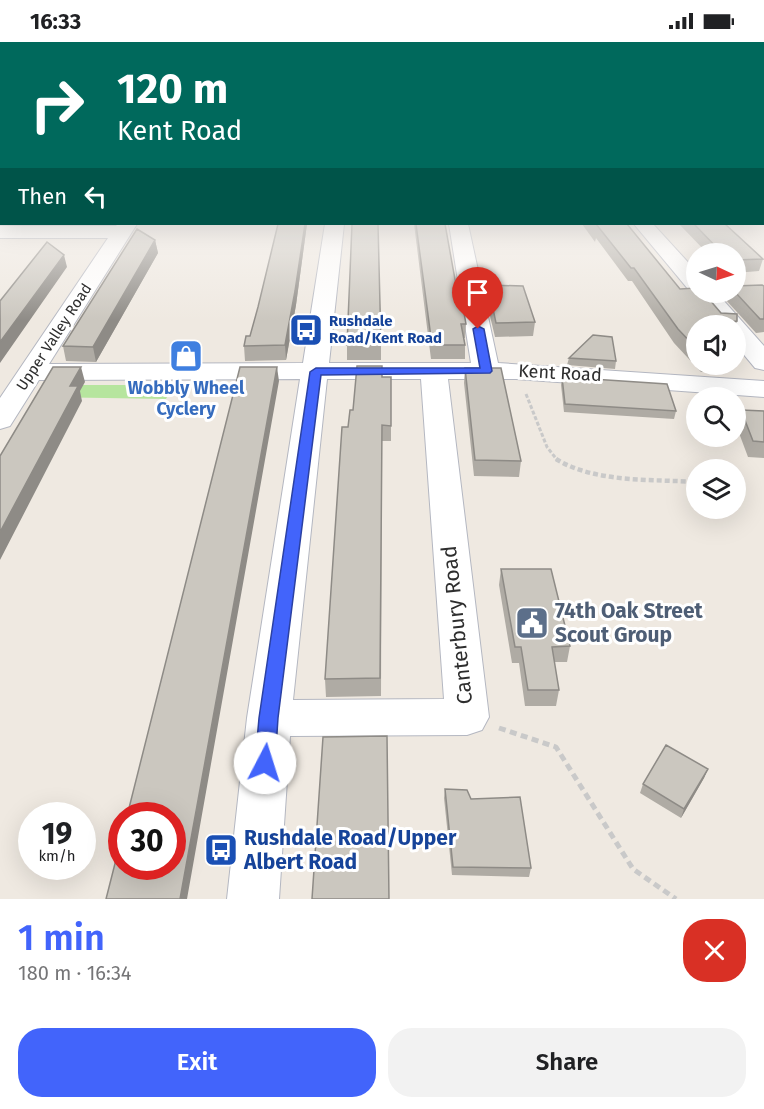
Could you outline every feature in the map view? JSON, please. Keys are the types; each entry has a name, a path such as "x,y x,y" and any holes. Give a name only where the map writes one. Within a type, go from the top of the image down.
{"street":[{"name":"Upper Valley Road","path":"0,420 116,241"},
{"path":"253,899 269,718 332,241"},
{"path":"462,241 486,371"},
{"path":"658,241 686,273"},
{"path":"713,303 723,315"},
{"path":"746,341 764,362"},
{"name":"Kent Road","path":"32,372 516,371 591,374 764,388"},
{"name":"Canterbury Road","path":"269,718 466,717 434,372"}],"path":[{"path":"516,371 553,458 567,466 591,473 686,481"},
{"path":"466,717 556,747 633,869 676,899"}],"green space":[{"path":"52,385 173,385 166,399 43,397"}],"building":[{"path":"129,241 154,241 93,347 63,346"},
{"path":"274,241 302,241 285,345 244,346 246,336 250,336"},
{"path":"351,241 378,241 381,345 347,345"},
{"path":"418,241 448,241 466,324 461,324 465,345 432,345"},
{"path":"610,241 641,241 680,289 686,289 686,303 712,303 721,313 737,315 686,315 686,337 634,268 631,268"},
{"path":"710,241 743,241 746,243 712,243"},
{"path":"47,242 64,255 0,342 0,301"},
{"path":"746,243 763,259 746,260"},
{"path":"488,285 523,286 535,322 496,323"},
{"path":"746,286 764,286 764,319 760,319 745,303"},
{"path":"593,335 612,337 616,361 569,358"},
{"path":"357,366 382,366 382,377 391,377 391,426 382,425 380,678 325,679 342,427 348,427 350,410 353,410"},
{"path":"53,367 81,367 70,386 78,386 0,532 0,456"},
{"path":"240,367 277,367 186,866 186,802 131,802"},
{"path":"465,368 501,368 521,461 475,460"},
{"path":"562,377 667,384 676,411 565,404"},
{"path":"746,410 764,411 764,442 753,441 746,423"},
{"name":"74th Oak Street Scout Group","path":"501,569 551,569 570,646 552,647 559,690 528,690 521,647 515,647"},
{"path":"387,736 389,899 312,899 323,737"},
{"path":"666,745 708,769 684,809 643,784"},
{"path":"445,789 467,790 471,799 520,797 531,868 453,867"},
{"path":"111,880 183,880 180,899 106,899"}],"place":[{"name":"Rushdale Road/Kent Road","path":"306,330"},
{"name":"Wobbly Wheel Cyclery","path":"186,356"},
{"name":"74th Oak Street Scout Group","path":"532,623"},
{"name":"Rushdale Road/Upper Albert Road","path":"221,850"}],"route":[{"path":"265,763 269,718 316,372 486,371 478,329"}]}
